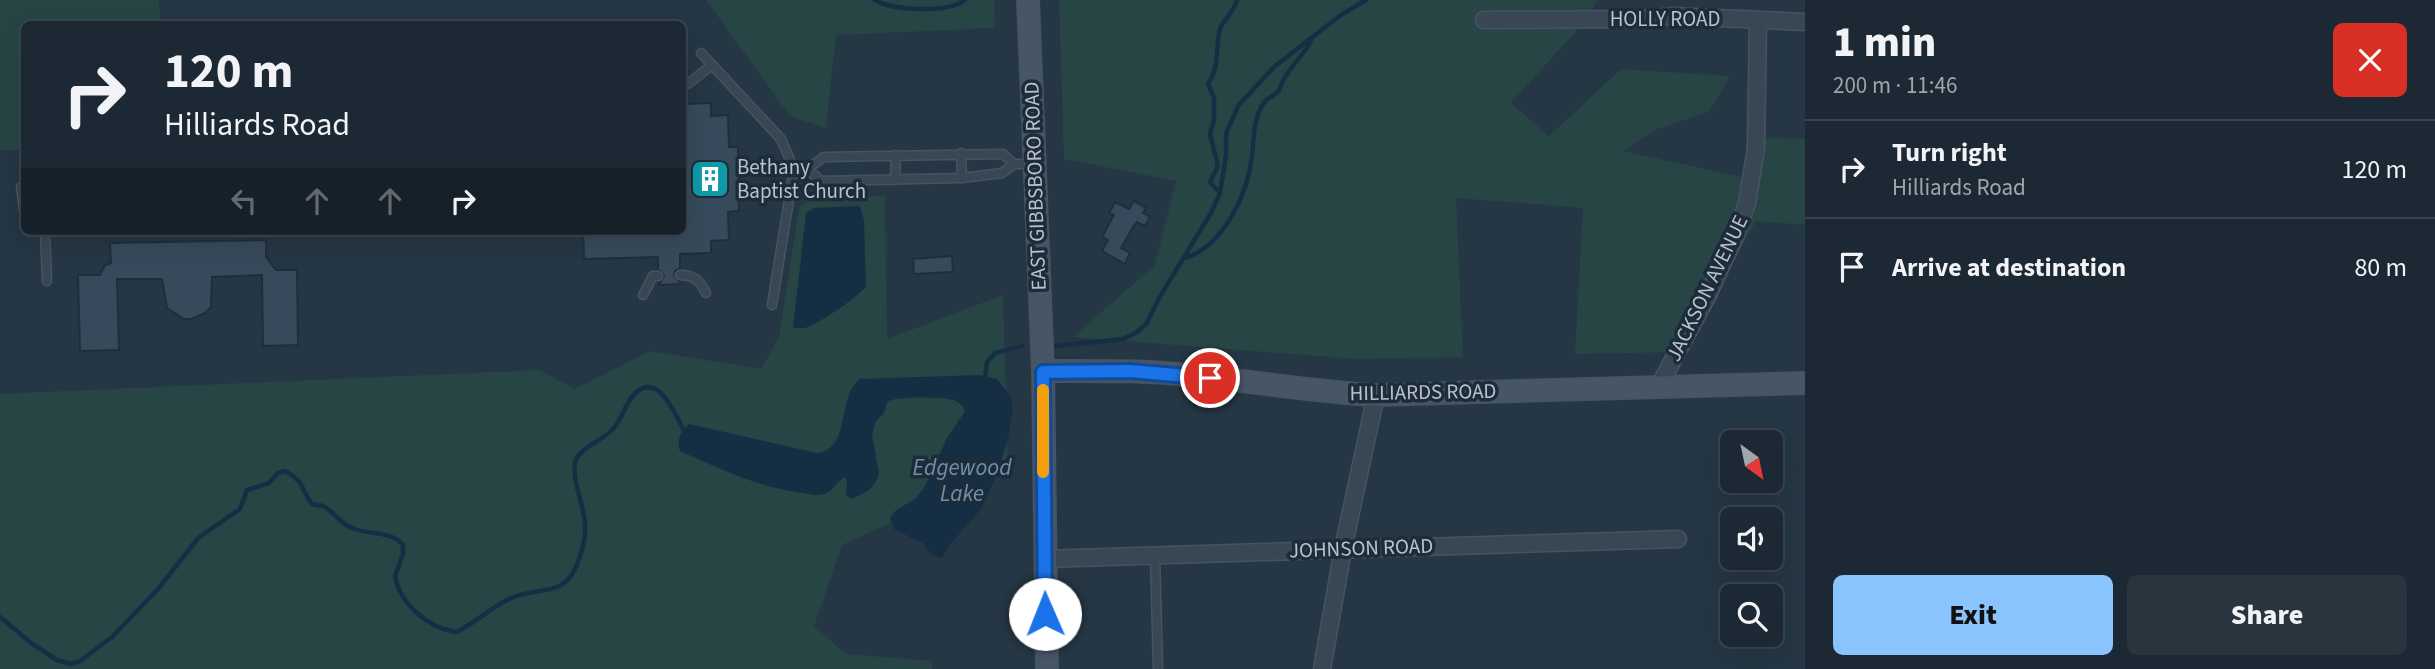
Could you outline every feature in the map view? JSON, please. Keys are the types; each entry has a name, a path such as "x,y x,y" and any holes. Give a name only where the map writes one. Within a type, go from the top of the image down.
{"street":[{"name":"EAST GIBBSBORO ROAD","path":"1028,0 1025,164 1043,372 1047,669"},
{"name":"HOLLY ROAD","path":"1484,20 1641,19 1673,16 1805,22"},
{"name":"JACKSON AVENUE","path":"1659,386 1708,295 1737,234 1747,203 1756,148 1758,20"},
{"name":"HILLIARDS ROAD","path":"1043,372 1130,371 1376,395 1805,383"},
{"path":"1322,669 1343,549 1376,395"},
{"name":"JOHNSON ROAD","path":"1044,559 1678,539"}],"lane":[{"path":"701,53 781,139 794,169 772,305"},
{"path":"686,84 712,65"},
{"path":"794,169 807,169 824,157 961,153 1003,154 1025,164"},
{"path":"961,153 962,177"},
{"path":"895,180 896,155"},
{"path":"807,169 821,181 895,180 1002,173 1025,164"},
{"path":"45,235 47,281"},
{"path":"680,275 692,275 706,293"},
{"path":"643,295 653,276 658,276"},
{"path":"1155,555 1158,669"}],"green space":[{"path":"0,0 159,0 161,21 21,21 21,150 0,150"},
{"path":"706,0 994,0 995,28 836,35 826,128 790,116"},
{"path":"1059,0 1597,0 1589,17 1511,103 1549,136 1621,69 1730,76 1710,111 1655,130 1623,151 1756,180 1758,138 1805,139 1805,225 1756,221 1683,352 1575,354 1583,208 1456,198 1463,357 1355,359 1073,337 1155,265 1176,181 1064,159"},
{"path":"885,196 887,339 1003,295 1008,473 998,473 942,558 891,523 842,545 814,626 846,654 932,661 932,669 0,669 0,394 540,370 575,389 650,351 761,369 779,337 799,208 810,198"}],"water":[{"path":"860,206 864,220 866,286 847,303 819,321 805,328 793,328 806,213 814,208"},
{"name":"Edgewood Lake","path":"979,375 997,379 1011,397 1013,408 1008,439 998,472 981,509 942,558 933,555 922,543 894,529 890,518 896,510 915,499 924,488 947,438 965,411 955,401 919,398 887,402 884,413 876,421 872,435 879,473 869,490 851,499 846,496 845,477 830,491 821,495 782,489 723,470 680,451 679,447 680,436 689,424 817,453 828,449 835,442 840,433 848,398 860,379"}],"building":[{"name":"Bethany Baptist Church","path":"711,103 711,116 728,115 729,147 738,147 739,211 728,212 729,240 711,241 711,253 680,254 680,268 674,275 681,284 659,285 664,275 658,269 658,257 584,259 583,235 686,235 686,104"},
{"path":"1134,201 1146,208 1143,213 1150,217 1145,226 1137,222 1121,248 1130,253 1125,264 1102,251 1108,240 1102,237 1114,215 1109,213 1115,202 1129,209"},
{"path":"266,240 266,257 276,270 297,270 298,345 263,346 262,275 212,277 211,307 191,319 184,319 167,308 162,279 117,279 119,350 80,351 78,275 100,275 105,265 111,263 110,243"},
{"path":"952,256 953,272 914,274 913,259"}],"waterway":[{"path":"875,0 883,4 920,9 946,7 965,0"},
{"path":"1220,193 1210,182 1218,166 1210,134 1214,120 1214,98 1208,84 1216,64 1220,29 1237,0"},
{"path":"1055,346 1123,339 1136,333 1147,323 1220,193 1226,155 1226,134 1238,106 1274,67 1341,15 1366,0"},
{"path":"1185,258 1199,252 1211,242 1232,216 1250,171 1257,116 1264,102 1279,90 1311,41"},
{"path":"985,379 987,362 995,353 1022,346"},
{"path":"0,617 57,660 71,664 80,661 112,637 159,588 198,538 240,509 247,490 269,483 278,473 285,471 300,483 312,504 323,506 350,527 393,537 403,545 403,554 395,576 403,596 426,620 435,626 456,632 507,600 557,587 572,574 578,562 585,530 575,477 575,461 582,452 612,430 629,401 641,389 650,387 658,390 672,407 686,435"}],"slow traffic":[{"path":"1043,390 1043,472"}],"place":[{"name":"Bethany Baptist Church","path":"710,179"}],"route":[{"path":"1045,614 1043,372 1130,371 1210,378"}]}
